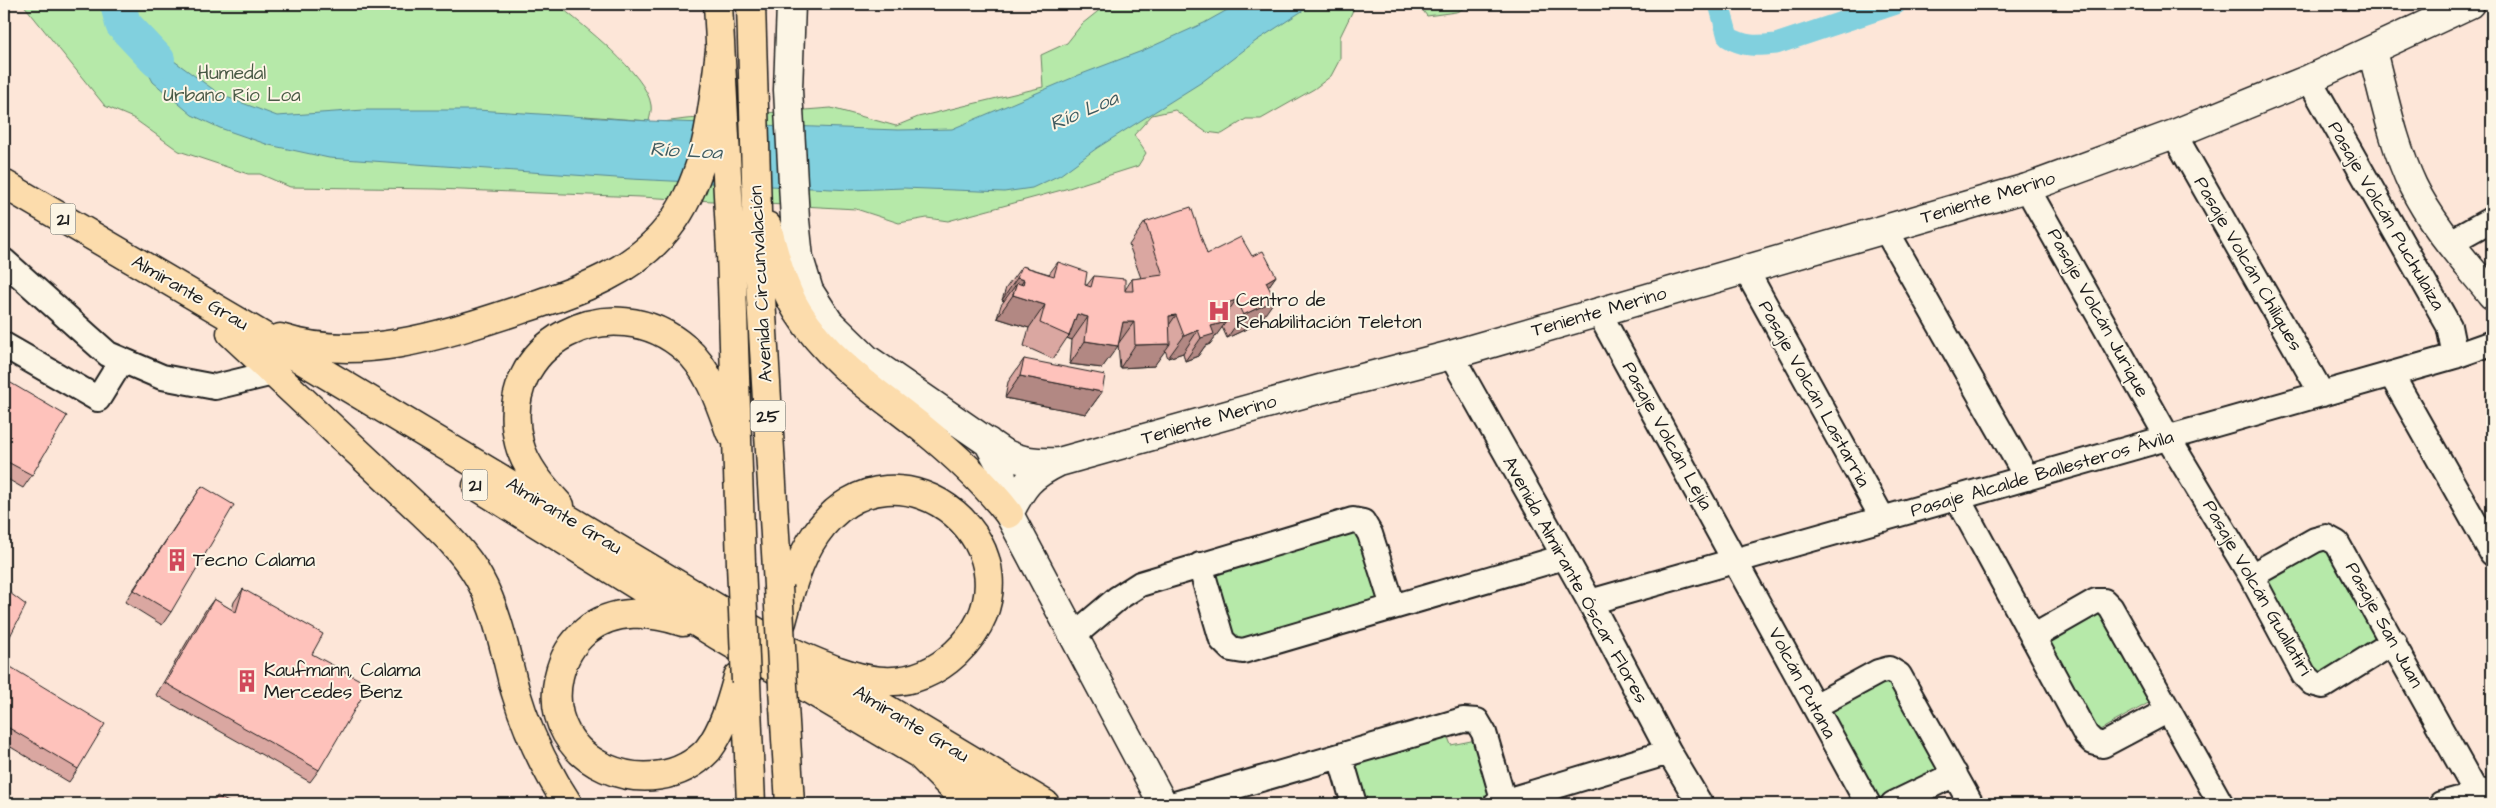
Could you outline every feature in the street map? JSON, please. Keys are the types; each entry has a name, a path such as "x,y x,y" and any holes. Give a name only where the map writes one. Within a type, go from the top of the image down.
{"main road":[{"name":"Avenida Circunvalación","path":"718,4 720,50 719,97 731,252 744,650 742,680 751,804"},
{"name":"Avenida Circunvalación","path":"751,4 757,186 777,248 783,590 782,639 790,804"},
{"path":"235,327 327,347 376,346 413,341 453,332 606,278 650,248 674,220 691,188 719,97"},
{"name":"Almirante Grau","path":"4,184 122,255 719,636 1003,804"},
{"path":"777,248 797,310 823,347 854,377 948,450 990,490 1009,514"},
{"path":"578,525 546,490 525,458 519,444 515,414 519,385 532,362 553,342 577,328 607,322 628,322 662,332 687,349 712,387 732,438 738,464"},
{"path":"235,327 273,373 450,539 472,565 496,618 516,692 534,741 544,764 568,804"},
{"name":"Almirante Grau","path":"235,327 578,525 782,639 1045,804"},
{"path":"782,639 854,676 886,682 915,679 930,673 952,657 973,633 985,607 988,574 980,544 961,518 949,507 922,494 907,491 885,491 853,501 829,519 806,550 783,590"},
{"path":"719,636 673,619 646,614 619,614 598,623 580,636 566,657 561,670 557,699 563,730 576,752 598,769 613,776 628,780 652,781 678,775 698,760 714,741 742,680"},
{"path":"919,754 968,804"}],"street":[{"name":"Teniente Merino","path":"791,4 788,90 777,248 799,258 809,291 829,322 867,359 988,442 1025,462 1060,462 1451,355 2027,188 2174,134 2309,79 2470,4"},
{"path":"2372,50 2405,167 2424,205 2450,243 2492,294"},
{"name":"Pasaje Volcán Puchulaiza","path":"2309,79 2449,326 2455,356"},
{"name":"Pasaje Volcán Chiliques","path":"2174,134 2322,394"},
{"name":"Pasaje Volcán Jurique","path":"2027,188 2168,438"},
{"path":"2450,243 2492,219"},
{"path":"1886,230 2027,478"},
{"path":"7,270 108,354 162,377 214,387 273,373"},
{"name":"Pasaje Volcán Lastarria","path":"1746,270 1883,518"},
{"name":"Pasaje Volcán Lejía","path":"1598,312 1736,561"},
{"name":"Pasaje Alcalde Ballesteros Ávila","path":"1590,602 2455,356 2492,343"},
{"path":"4,345 98,399 122,360"},
{"name":"Avenida Almirante Óscar Flores","path":"1451,355 1590,602 1669,752 1700,804"},
{"path":"2391,374 2492,553"},
{"name":"Pasaje Volcán Guallatiri","path":"2168,438 2251,576 2304,675 2312,684 2322,686 2394,642"},
{"path":"988,442 999,462 1009,514 1163,804"},
{"path":"1009,514 1024,484 1042,470 1060,462"},
{"path":"1957,497 2086,735 2093,742 2103,745 2168,711"},
{"path":"1073,636 1118,598 1140,584 1353,520 1363,522 1370,534 1393,606"},
{"name":"Pasaje San Juan","path":"2251,576 2315,540 2326,537 2337,543 2394,642 2485,792"},
{"path":"1200,565 1222,640 1231,649 1243,651 1564,557"},
{"name":"Volcán Putana","path":"1736,561 1868,804"},
{"path":"2034,637 2096,601 2104,601 2111,608 2221,804"},
{"path":"1815,706 1878,672 1889,669 1899,675 1971,804"},
{"path":"1175,804 1463,720 1476,721 1484,733 1500,803 1669,752"},
{"path":"1340,756 1354,804"},
{"path":"1894,804 1955,774"},
{"path":"2441,804 2485,792"}],"green space":[{"name":"Humedal Urbano Río Loa","path":"23,4 557,4 612,50 638,79 647,93 651,107 649,121 585,116 624,127 686,119 831,108 896,126 918,117 1043,87 1041,55 1067,43 1082,24 1102,8 1126,4 1356,4 1340,37 1340,59 1331,76 1314,89 1261,119 1246,119 1222,134 1206,132 1175,110 1152,115 1134,135 1146,153 1138,166 1069,188 948,221 927,218 899,223 856,209 641,197 436,189 290,187 260,174 248,174 179,151 133,118 105,106"},
{"path":"1418,4 1474,4 1456,12 1427,16"},
{"path":"1358,527 1380,597 1232,643 1209,573"},
{"path":"2325,544 2380,642 2315,678 2260,581"},
{"path":"2102,611 2152,701 2098,731 2048,641"},
{"path":"1890,678 1938,770 1873,804 1825,712"},
{"path":"1446,732 1451,745 1486,738 1502,794 1468,804 1359,804 1350,774 1360,757"}],"water":[{"path":"1238,4 1313,4 1256,41 1202,82 1097,148 1060,175 1032,188 1004,192 903,188 851,190 631,179 329,158 269,145 220,128 192,115 153,82 123,24 221,95 277,116 364,110 477,110 649,121 898,130 952,129 1079,75 1142,51 1204,23"}],"building":[{"path":"1191,207 1207,254 1241,237 1252,256 1263,251 1276,276 1266,282 1275,300 1243,315 1236,300 1221,305 1226,322 1211,326 1214,334 1201,338 1198,330 1184,336 1176,315 1169,316 1170,344 1135,345 1134,322 1123,322 1118,346 1085,341 1088,317 1077,314 1069,336 1040,323 1045,305 1013,295 1017,283 1023,285 1024,280 1017,278 1022,266 1054,276 1058,262 1087,272 1085,285 1091,287 1094,276 1125,279 1125,291 1133,291 1132,279 1163,275 1145,222"},
{"path":"1024,359 1105,375 1102,392 1020,376"},
{"path":"4,379 67,416 32,475 4,460"},
{"name":"Tecno Calama","path":"202,486 234,505 171,612 134,590"},
{"name":"Kaufmann, Calama Mercedes Benz","path":"243,589 323,634 312,654 369,685 319,770 165,683 214,599 236,612"},
{"path":"6,590 26,605 4,648 4,594"},
{"path":"4,663 105,724 78,769 4,725"},
{"path":"217,796 232,804 213,804"}],"waterway":[{"name":"Río Loa","path":"118,4 123,24 157,60"},
{"path":"1719,4 1728,37 1740,43 1757,45 1776,44 1896,4"}],"place":[{"name":"Centro de Rehabilitación Teleton","path":"1219,311"},
{"name":"Tecno Calama","path":"177,560"},
{"name":"Kaufmann, Calama Mercedes Benz","path":"247,681"}]}
